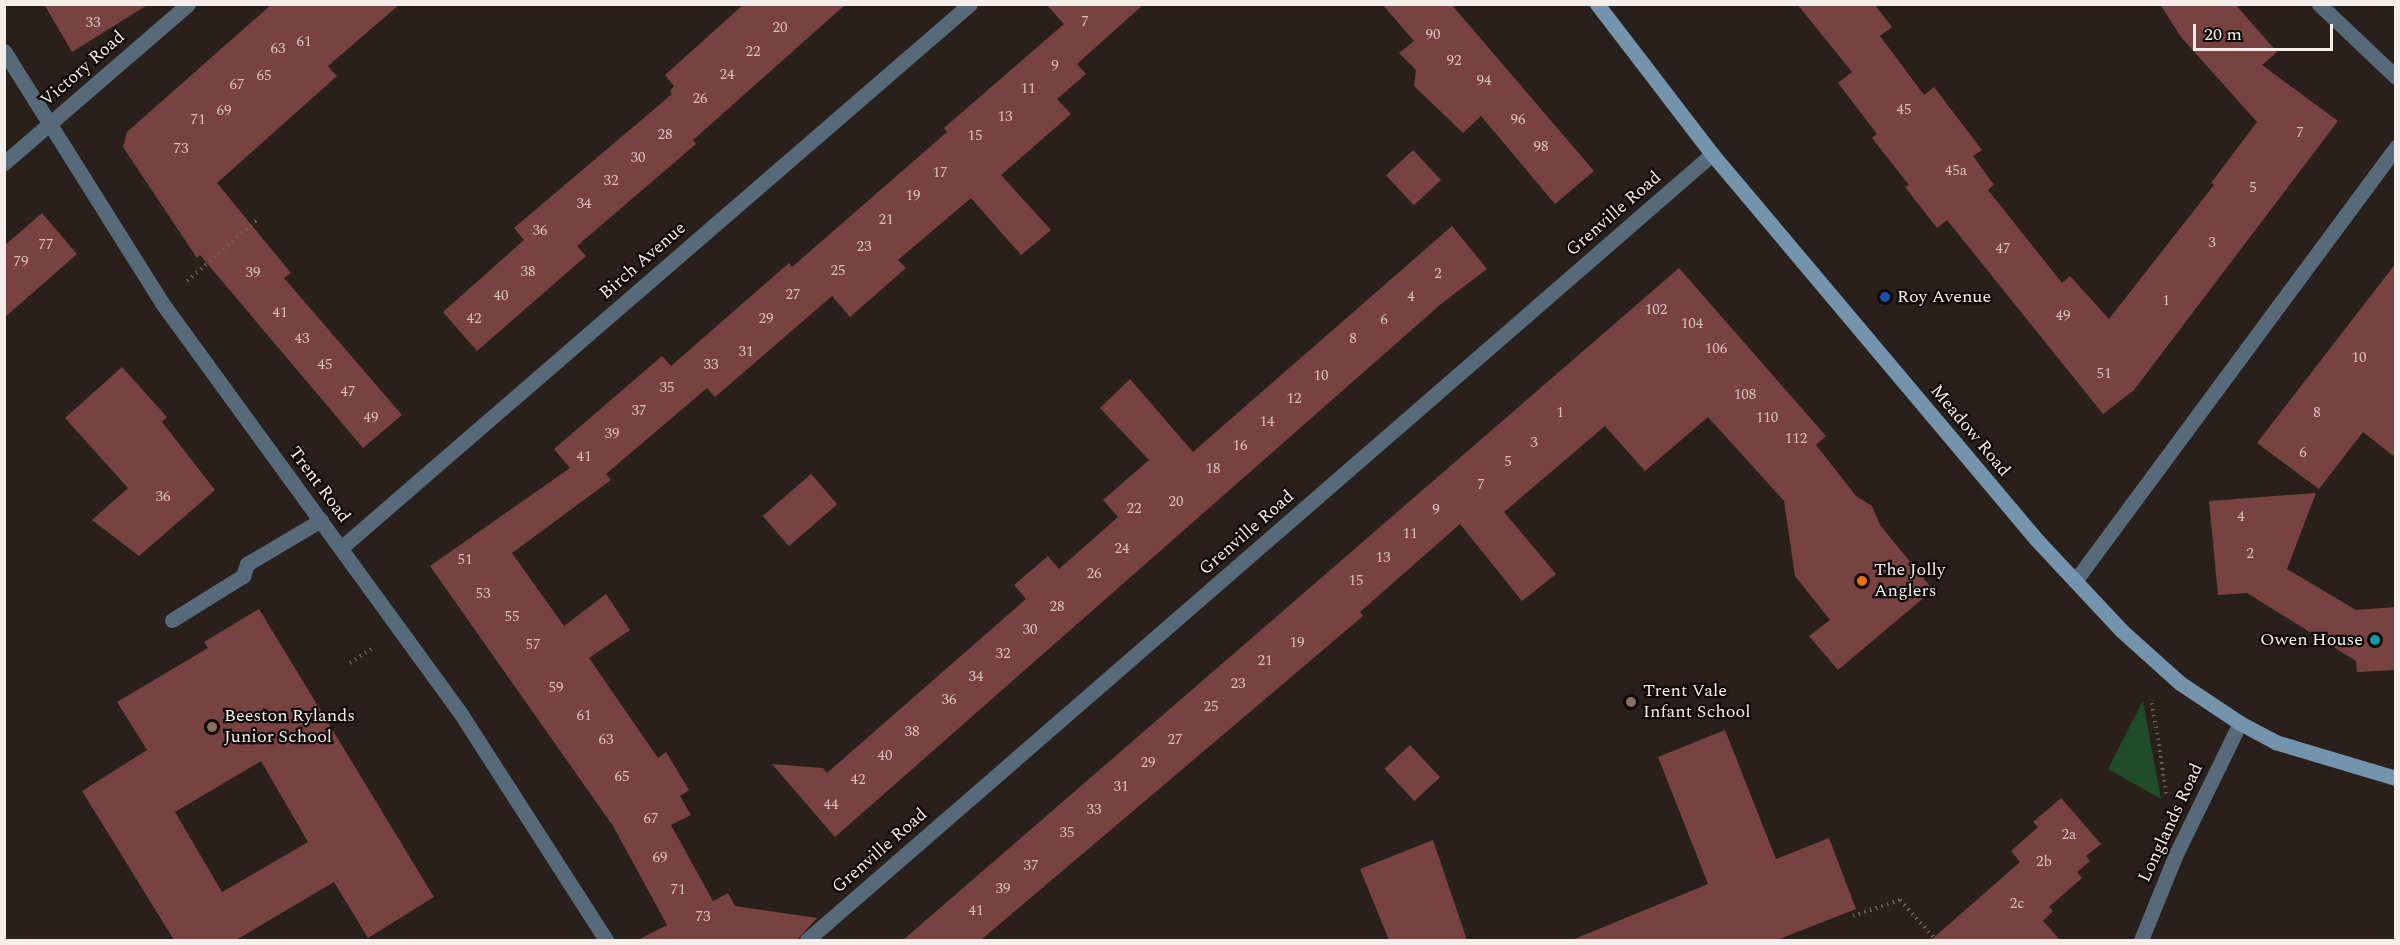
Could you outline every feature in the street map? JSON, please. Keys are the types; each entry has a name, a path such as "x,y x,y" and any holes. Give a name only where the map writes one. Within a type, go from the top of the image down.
{"street":[{"name":"Victory Road","path":"4,163 188,4"},
{"name":"Birch Avenue","path":"342,547 970,4"},
{"name":"Meadow Road","path":"1597,4 1712,154 2036,539 2144,651 2180,683 2240,723 2275,742 2396,778"},
{"path":"2319,4 2396,77"},
{"name":"Trent Road","path":"4,51 162,303 342,547 461,714 606,940"},
{"path":"2075,581 2396,147"},
{"name":"Grenville Road","path":"807,940 1712,154"},
{"path":"172,620 243,576 247,564 321,520"},
{"name":"Longlands Road","path":"2141,940 2176,854 2240,723"}],"path":[{"path":"162,303 257,220"},
{"path":"2144,651 2176,854"},
{"path":"1853,916 1900,900 1936,940"}],"green space":[{"path":"2143,701 2161,799 2108,769"}],"building":[{"path":"44,4 149,4 72,52"},
{"path":"272,4 400,4 328,66 337,76 217,183 291,273 284,278 402,415 363,448 200,255 197,258 123,147 127,132"},
{"path":"744,4 846,4 693,140 696,144 577,246 586,256 477,351 443,312 524,240 514,228 672,94 670,91 674,86 665,75"},
{"path":"1046,4 1144,4 1077,64 1086,74 1057,99 1071,114 1001,175 1051,230 1021,255 971,198 898,260 906,268 850,317 832,296 715,397 707,388 606,474 611,480 512,553 564,626 606,594 630,630 589,658 658,758 666,752 689,790 680,796 691,815 671,825 713,901 728,893 735,906 817,918 797,940 638,940 667,925 613,826 430,566 570,468 554,449 662,356 671,366 789,263 792,267 947,132 944,128 1064,24"},
{"path":"1382,4 1451,4 1594,171 1555,204 1481,116 1463,133 1414,86 1416,70 1399,53 1414,41"},
{"path":"1797,4 1874,4 1892,27 1880,36 1924,95 1934,87 1982,150 1973,156 1994,185 1988,190 2062,283 2070,276 2109,319 2214,185 2211,183 2257,122 2181,37 2160,4 2235,4 2277,52 2262,65 2338,121 2134,390 2103,414 1947,220 1937,228 1905,187 1909,185 1872,138 1877,134 1838,83 1852,72"},
{"path":"1413,150 1441,180 1414,205 1386,175"},
{"path":"42,213 77,254 4,318 4,246"},
{"path":"1452,226 1487,269 1441,304 835,837 772,764 823,768 827,773 1026,599 1014,585 1048,556 1059,569 1118,517 1103,500 1149,460 1100,408 1130,379 1193,452"},
{"path":"2396,263 2396,458 2363,432 2319,489 2257,443"},
{"path":"1679,268 1826,436 1816,445 1856,496 1872,506 1880,525 1933,590 1838,670 1809,636 1830,620 1795,576 1784,501 1708,417 1645,471 1605,426 1504,512 1556,574 1522,601 1460,524 1360,612 1363,616 981,940 903,940"},
{"path":"122,367 167,417 162,422 215,490 139,556 92,520 128,488 65,418"},
{"path":"811,474 837,504 789,546 763,516"},
{"path":"2316,493 2287,569 2356,610 2396,607 2396,670 2357,672 2356,661 2247,593 2218,595 2209,501"},
{"path":"259,609 434,897 368,938 334,882 236,940 174,940 82,791 147,750 117,702 208,648 204,642","holes":["261,761 308,842 222,892 175,812"]},
{"path":"1725,730 1776,859 1829,838 1856,909 1777,940 1572,940 1708,884 1658,757"},
{"path":"1410,745 1440,777 1414,801 1384,769"},
{"path":"2061,798 2101,844 2086,856 2090,861 2077,872 2082,878 2049,907 2053,911 2043,921 2060,940 1931,940 2020,862 2011,851 2038,827 2033,822"},
{"path":"1433,840 1467,940 1389,940 1360,869"}],"place":[{"name":"Roy Avenue","path":"1885,297"},
{"name":"The Jolly Anglers","path":"1862,581"},
{"name":"Owen House","path":"2375,640"},
{"name":"Trent Vale Infant School","path":"1631,702"},
{"name":"Beeston Rylands Junior School","path":"212,727"}]}
